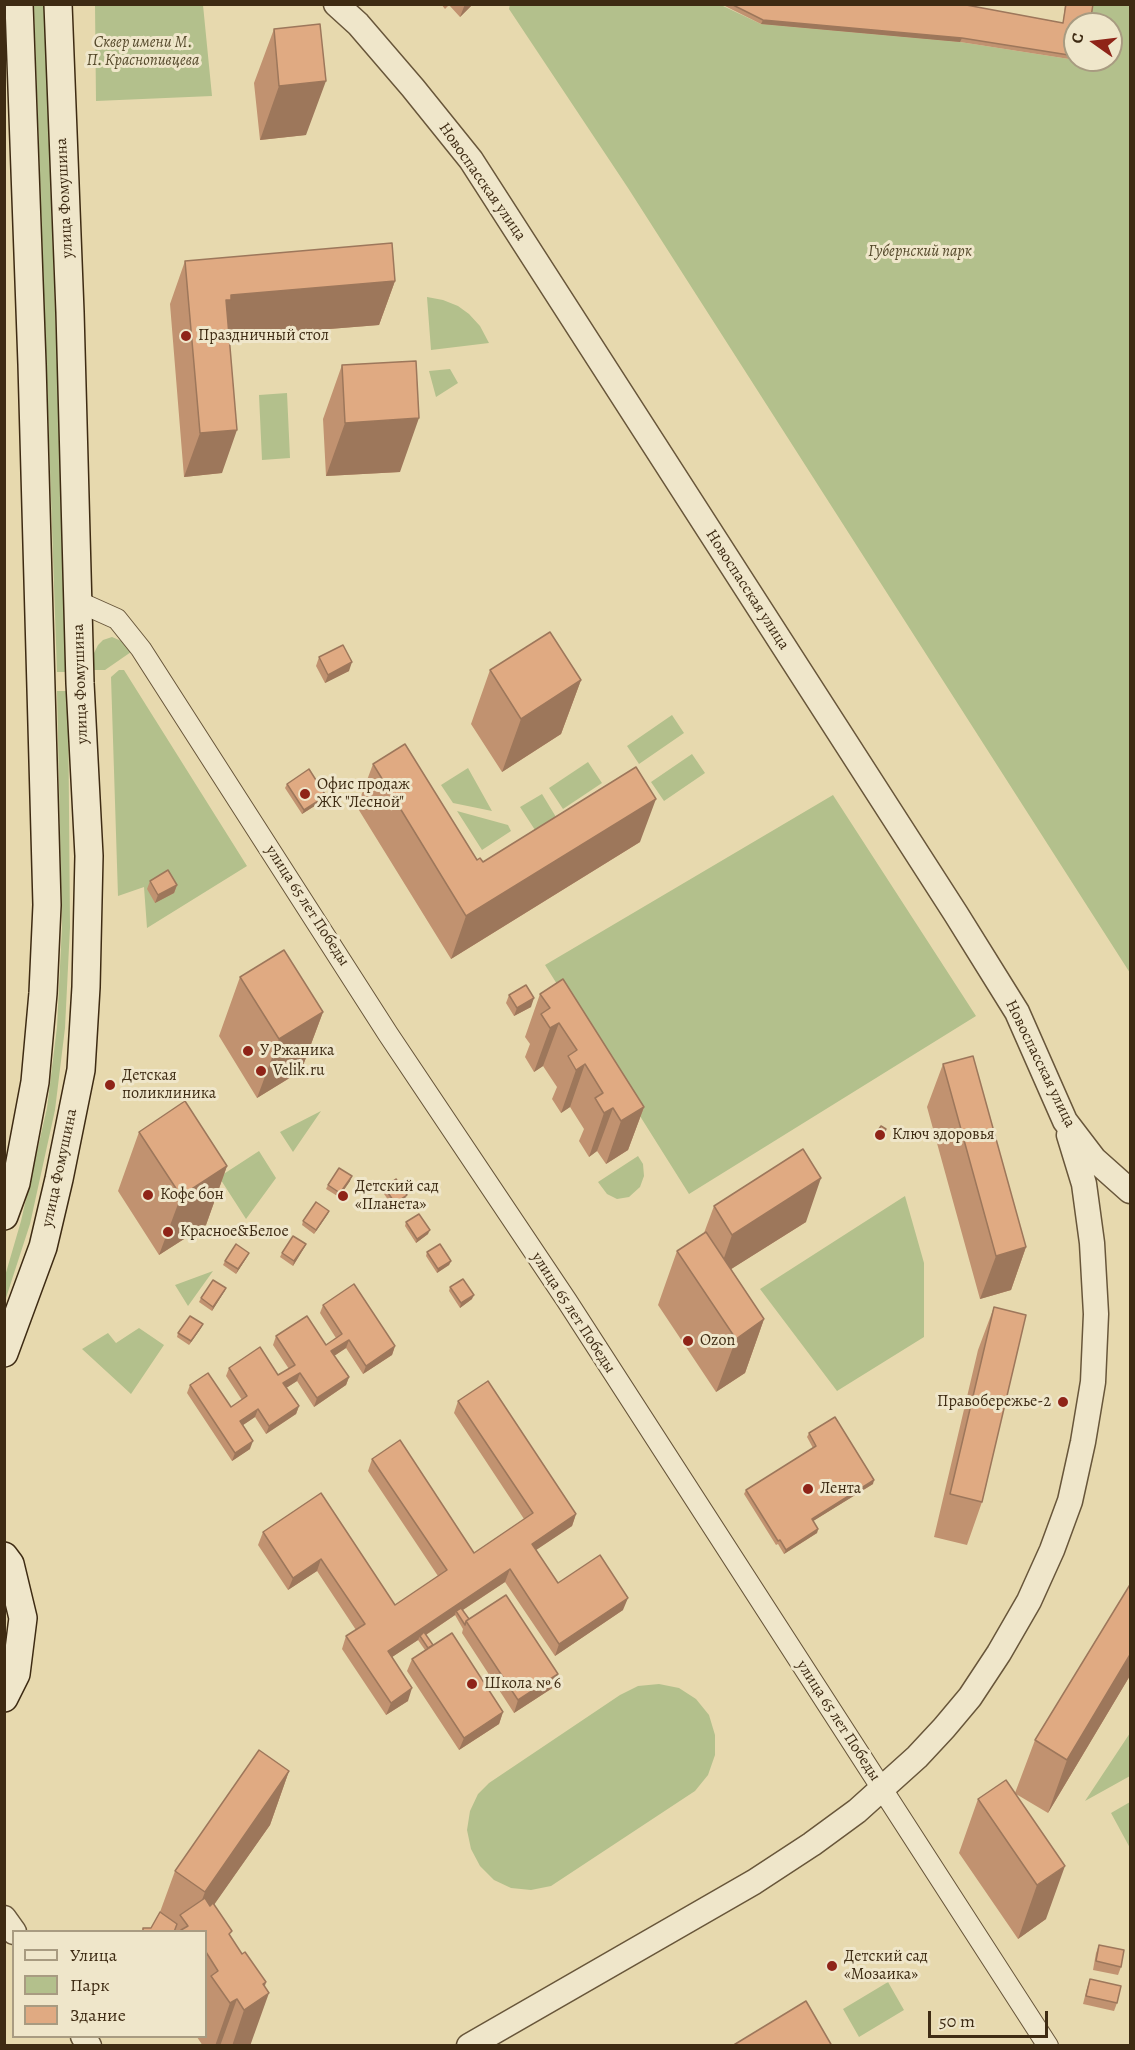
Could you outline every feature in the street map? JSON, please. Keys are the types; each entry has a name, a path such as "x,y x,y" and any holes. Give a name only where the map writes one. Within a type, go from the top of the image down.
{"main road":[{"path":"4,1216 16,1183 35,1082 43,993 47,905 32,352 19,4"},
{"name":"улица Фомушина","path":"4,1353 43,1247 59,1179 81,1070 86,987 89,856 80,683 58,4"},
{"path":"4,1556 10,1564 23,1618 16,1674 4,1698"}],"street":[{"name":"Новоспасская улица","path":"336,4 374,42 471,160 931,873 1011,1002 1065,1121 1094,1159 1131,1191"},
{"name":"улица 65 лет Победы","path":"79,602 117,619 141,648 388,1034 567,1301 1048,2046"},
{"path":"469,2046 784,1863 857,1811 882,1790 944,1728 970,1696 999,1653 1029,1601 1052,1550 1070,1501 1093,1382 1096,1314 1092,1243 1084,1184 1065,1121"}],"green space":[{"name":"Губернский парк","path":"510,4 721,5 761,24 960,42 1063,58 1063,72 1123,72 1123,12 1092,12 1093,5 1130,5 1130,973 628,188 509,9"},
{"path":"34,5 44,5 68,672 57,672"},
{"name":"Сквер имени М. П. Краснопивцева","path":"95,5 203,5 212,96 96,101"},
{"path":"427,297 458,306 469,314 480,326 489,343 431,350"},
{"path":"450,369 458,383 436,397 429,371"},
{"path":"287,393 290,458 262,460 259,395"},
{"path":"112,637 124,642 131,652 105,670 93,670 93,655 98,645 103,640"},
{"path":"119,670 124,670 247,866 147,928 144,887 118,896 111,677"},
{"path":"57,691 68,691 70,927 65,1028 55,1110 30,1224 5,1301 5,1276 21,1221 47,1108 57,1027 62,926"},
{"path":"672,715 684,733 639,764 627,746"},
{"path":"692,754 705,773 664,801 651,782"},
{"path":"588,762 602,783 563,809 549,788"},
{"path":"468,768 492,811 453,803 441,785"},
{"path":"542,794 556,817 535,830 520,807"},
{"path":"833,795 976,1016 689,1194 545,965"},
{"path":"457,811 508,825 511,831 482,850"},
{"path":"321,1111 293,1152 280,1132"},
{"path":"259,1151 276,1178 246,1219 219,1177"},
{"path":"638,1156 643,1164 644,1176 640,1187 629,1197 617,1199 607,1194 598,1182"},
{"path":"905,1196 924,1263 924,1337 837,1391 760,1289"},
{"path":"213,1271 188,1306 175,1285"},
{"path":"139,1328 164,1345 131,1394 82,1349 108,1333 116,1343"},
{"path":"659,1684 679,1688 696,1699 709,1715 715,1735 715,1755 708,1775 695,1791 551,1886 531,1890 511,1888 494,1880 480,1866 471,1849 467,1830 470,1811 478,1794 489,1783 620,1695 638,1686"},
{"path":"1130,1733 1130,1776 1085,1801"},
{"path":"1130,1802 1130,1848 1111,1813"},
{"path":"888,1982 904,2010 859,2037 843,2009"}],"building":[{"path":"731,4 961,4 1063,23 1063,54 962,38 763,20"},
{"path":"1066,4 1093,4 1092,12 1065,12"},
{"path":"320,24 326,81 279,86 274,29"},
{"path":"392,243 395,281 231,295 231,300 226,300 237,430 200,433 185,261"},
{"path":"416,361 419,418 345,423 342,365"},
{"path":"550,632 581,680 521,719 490,670"},
{"path":"343,645 352,662 328,675 319,657"},
{"path":"405,744 477,860 480,858 483,862 636,767 656,799 466,916 373,764"},
{"name":"Офис продаж ЖК \"Лесной\"","path":"309,769 326,796 304,810 287,784"},
{"path":"168,870 177,885 158,895 150,881"},
{"path":"284,950 323,1012 279,1039 240,977"},
{"path":"563,979 644,1107 621,1121 613,1108 604,1113 595,1098 603,1093 585,1064 576,1070 568,1056 577,1050 559,1023 550,1028 541,1014 550,1008 540,994"},
{"path":"526,985 534,998 517,1008 509,995"},
{"path":"973,1056 1026,1247 996,1256 943,1064"},
{"path":"185,1101 227,1166 181,1196 139,1132"},
{"path":"881,1126 886,1129 883,1135 879,1135 877,1132"},
{"path":"803,1149 821,1178 732,1235 714,1206"},
{"path":"339,1168 352,1176 340,1193 328,1185"},
{"path":"396,1179 407,1195 395,1203 384,1187"},
{"path":"316,1202 329,1211 316,1230 303,1221"},
{"path":"419,1214 430,1230 417,1239 406,1222"},
{"path":"706,1232 764,1319 736,1339 677,1251"},
{"path":"293,1236 306,1244 294,1261 282,1253"},
{"path":"236,1244 249,1253 238,1269 225,1261"},
{"path":"440,1244 451,1261 438,1269 427,1252"},
{"path":"463,1279 474,1295 461,1303 450,1287"},
{"path":"213,1280 226,1288 213,1307 201,1298"},
{"path":"354,1284 395,1346 366,1366 349,1340 331,1351 349,1377 317,1398 300,1373 283,1383 299,1406 269,1426 258,1409 240,1421 253,1441 235,1453 190,1385 208,1373 231,1407 247,1396 229,1368 260,1347 278,1375 295,1365 276,1336 307,1316 326,1345 342,1334 323,1305"},
{"path":"994,1307 1026,1315 982,1502 950,1494"},
{"path":"190,1316 203,1324 191,1341 178,1333"},
{"path":"488,1381 576,1514 532,1544 558,1583 600,1555 628,1598 559,1644 510,1569 388,1651 412,1688 391,1703 346,1636 365,1624 321,1559 293,1578 263,1532 321,1493 395,1605 447,1570 372,1459 400,1440 474,1553 533,1513 458,1401"},
{"name":"Лента","path":"835,1417 874,1480 812,1519 818,1529 786,1550 746,1490 816,1446 809,1433"},
{"path":"1131,1583 1131,1653 1067,1760 1035,1740"},
{"path":"506,1595 558,1674 518,1700 466,1621"},
{"path":"461,1608 469,1619 465,1625 456,1611"},
{"path":"424,1632 433,1645 428,1648 420,1636"},
{"path":"452,1633 503,1712 464,1738 412,1659"},
{"path":"259,1750 289,1771 205,1892 175,1871"},
{"path":"1006,1780 1065,1866 1037,1885 978,1799"},
{"path":"205,1898 210,1906 213,1903 232,1931 229,1934 242,1954 245,1952 266,1982 263,1984 269,1993 244,2010 237,1999 230,2003 211,1976 218,1971 207,1954 207,1930 181,1930 188,1926 180,1915"},
{"path":"160,1912 177,1924 175,1930 143,1930 143,1928 151,1928"},
{"path":"1099,1945 1124,1950 1121,1967 1096,1961"},
{"path":"1090,1979 1121,1986 1117,2003 1086,1996"},
{"path":"806,2001 832,2046 732,2046"}],"place":[{"name":"Праздничный стол","path":"186,336"},
{"name":"Офис продаж ЖК \"Лесной\"","path":"305,794"},
{"name":"У Ржаника","path":"248,1051"},
{"name":"Velik.ru","path":"261,1071"},
{"name":"Детская поликлиника","path":"110,1085"},
{"name":"Ключ здоровья","path":"880,1135"},
{"name":"Кофе бон","path":"148,1195"},
{"name":"Детский сад «Планета»","path":"343,1196"},
{"name":"Красное&Белое","path":"168,1232"},
{"name":"Ozon","path":"688,1341"},
{"name":"Правобережье-2","path":"1063,1402"},
{"name":"Лента","path":"808,1489"},
{"name":"Школа № 6","path":"472,1684"},
{"name":"Детский сад «Мозаика»","path":"832,1966"}]}
